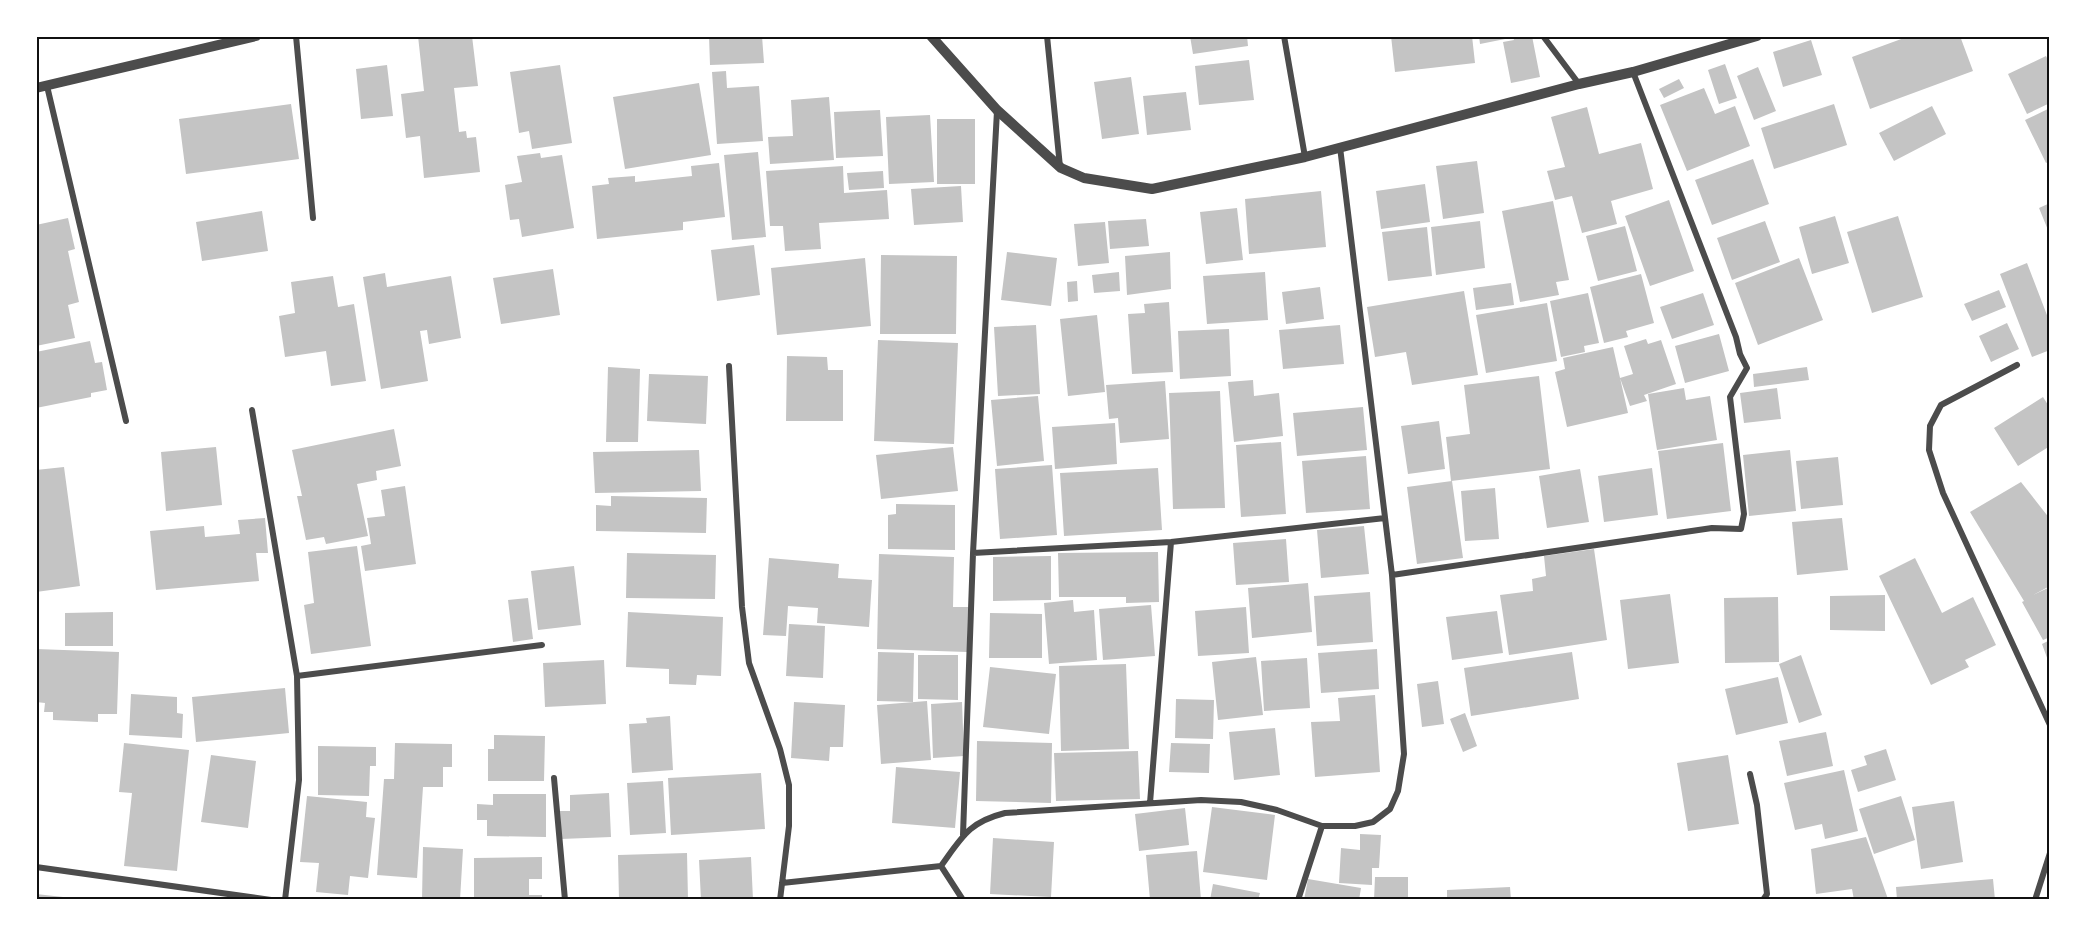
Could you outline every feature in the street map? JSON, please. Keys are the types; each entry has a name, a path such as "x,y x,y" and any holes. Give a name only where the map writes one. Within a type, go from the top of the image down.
{"street":[{"path":"126,421 41,87 256,36"},
{"path":"296,36 313,218"},
{"path":"930,36 997,110 1061,168 1084,178 1152,189 1305,157 1579,84 1633,72 1757,36"},
{"path":"1047,36 1061,168"},
{"path":"1284,36 1305,157"},
{"path":"1543,36 1579,84"},
{"path":"1392,575 1712,528 1741,529 1744,514 1730,397 1747,368 1633,72"},
{"path":"963,835 973,553 997,110"},
{"path":"782,883 941,866 963,835 977,823 987,817 1005,813 1201,800 1240,802 1277,810 1322,826 1355,826 1373,822 1390,809 1398,791 1404,754 1392,575 1340,147"},
{"path":"2017,365 1941,405 1930,426 1929,450 1943,494 2050,725"},
{"path":"729,366 742,607 749,663 780,749 789,785 789,826 780,900"},
{"path":"252,410 297,675 299,780 285,900"},
{"path":"973,553 1171,542 1385,518"},
{"path":"1150,802 1171,542"},
{"path":"297,675 542,645"},
{"path":"1750,774 1767,894 1763,900"},
{"path":"554,778 565,900"},
{"path":"1298,900 1322,826"},
{"path":"2035,900 2050,853"},
{"path":"941,866 963,900"},
{"path":"36,867 271,900"}],"building":[{"path":"418,36 472,36 478,86 454,88 459,132 466,131 467,138 476,137 480,172 424,178 420,136 406,138 401,94 424,91"},
{"path":"709,36 762,36 764,63 710,65"},
{"path":"1190,36 1247,36 1248,46 1193,54"},
{"path":"1391,36 1472,36 1475,63 1395,72"},
{"path":"1479,36 1509,36 1510,38 1480,44"},
{"path":"1513,36 1532,36 1540,77 1511,83 1503,42 1514,40"},
{"path":"1904,36 1960,36 1973,71 1870,109 1852,57 1904,38"},
{"path":"1811,40 1822,75 1783,87 1773,52"},
{"path":"2046,56 2050,64 2050,103 2027,114 2008,74"},
{"path":"1249,60 1254,100 1199,105 1195,66"},
{"path":"1725,64 1737,98 1719,104 1708,70"},
{"path":"387,65 393,116 361,119 356,69"},
{"path":"560,65 572,143 532,149 529,131 519,133 510,72"},
{"path":"1758,67 1776,111 1754,120 1737,76"},
{"path":"726,71 727,88 759,86 763,141 717,144 712,72"},
{"path":"1131,77 1139,134 1102,139 1094,82"},
{"path":"1679,79 1684,88 1664,98 1659,89"},
{"path":"699,83 711,155 625,169 613,97"},
{"path":"1704,88 1715,114 1735,106 1750,146 1687,171 1660,105"},
{"path":"1186,92 1191,130 1147,135 1143,96"},
{"path":"829,97 834,160 770,164 768,137 793,136 791,100"},
{"path":"291,104 299,159 186,174 179,119"},
{"path":"1834,104 1847,145 1774,169 1761,128"},
{"path":"1932,106 1946,134 1894,161 1879,133"},
{"path":"1587,107 1599,154 1641,143 1653,189 1611,201 1617,224 1582,233 1572,196 1555,200 1547,171 1565,167 1551,117"},
{"path":"2050,108 2050,161 2046,163 2025,120"},
{"path":"880,110 883,156 836,158 834,112"},
{"path":"930,115 934,182 889,184 886,117"},
{"path":"937,119 975,119 975,184 937,184"},
{"path":"758,152 766,237 732,240 724,155"},
{"path":"540,153 541,158 562,155 574,228 522,237 519,219 510,220 505,185 522,182 517,156"},
{"path":"1753,159 1769,204 1712,225 1695,180"},
{"path":"1477,161 1484,213 1443,219 1436,166"},
{"path":"719,163 725,217 683,222 683,230 597,239 592,186 609,184 608,178 635,176 635,182 692,176 691,166"},
{"path":"843,166 844,193 887,190 889,219 819,223 821,249 785,251 783,226 770,226 766,171"},
{"path":"883,171 884,188 849,190 847,173"},
{"path":"1425,184 1430,222 1381,229 1376,191"},
{"path":"961,186 963,222 914,225 911,189"},
{"path":"1321,191 1326,247 1249,254 1245,199"},
{"path":"1669,200 1694,271 1650,286 1625,216"},
{"path":"1553,201 1569,280 1556,282 1559,295 1520,302 1502,211"},
{"path":"2050,203 2050,235 2039,208"},
{"path":"1237,208 1243,260 1206,264 1200,212"},
{"path":"262,211 268,251 202,261 196,222"},
{"path":"1835,216 1849,263 1812,274 1799,227"},
{"path":"1898,216 1923,297 1872,313 1847,232"},
{"path":"68,218 75,249 68,251 79,302 68,305 75,338 36,346 36,225"},
{"path":"1146,219 1149,246 1110,249 1108,221"},
{"path":"1480,221 1485,268 1436,275 1431,227"},
{"path":"1765,221 1780,262 1732,280 1717,238"},
{"path":"1105,222 1109,263 1078,266 1074,224"},
{"path":"1625,226 1637,271 1598,281 1586,236"},
{"path":"1427,227 1432,276 1388,281 1382,232"},
{"path":"754,245 760,295 717,301 711,250"},
{"path":"1007,252 1057,258 1051,306 1001,300"},
{"path":"1170,252 1171,289 1127,295 1125,256"},
{"path":"881,255 957,256 956,334 880,334"},
{"path":"865,258 871,326 777,335 771,268"},
{"path":"1799,258 1823,320 1758,345 1735,283"},
{"path":"2027,263 2050,323 2050,350 2032,357 2000,274"},
{"path":"553,269 560,315 501,324 493,278"},
{"path":"1119,272 1120,291 1094,293 1092,275"},
{"path":"1265,272 1268,320 1207,324 1203,276"},
{"path":"385,273 387,287 451,276 461,338 429,344 427,330 420,331 428,381 381,389 363,277"},
{"path":"1641,274 1654,323 1626,331 1628,337 1604,343 1590,287"},
{"path":"333,276 338,307 354,304 366,381 331,386 326,351 285,357 279,316 295,313 291,282"},
{"path":"1077,281 1078,301 1068,302 1067,282"},
{"path":"1511,283 1514,305 1476,310 1473,288"},
{"path":"1320,287 1324,319 1286,324 1282,292"},
{"path":"1999,290 2006,307 1972,321 1964,304"},
{"path":"1464,291 1478,375 1412,385 1406,352 1375,357 1367,307"},
{"path":"1588,293 1599,343 1584,346 1585,352 1561,357 1550,301"},
{"path":"1703,293 1714,325 1672,339 1660,307"},
{"path":"1169,302 1173,372 1132,374 1128,314 1145,313 1144,304"},
{"path":"1547,303 1557,361 1486,373 1476,315"},
{"path":"1097,315 1105,392 1068,396 1060,319"},
{"path":"2007,323 2019,349 1991,362 1979,336"},
{"path":"1036,325 1040,394 998,396 994,327"},
{"path":"1340,325 1344,364 1283,369 1279,330"},
{"path":"1229,329 1231,376 1180,379 1178,331"},
{"path":"1719,334 1729,371 1685,383 1675,346"},
{"path":"1646,339 1648,344 1661,340 1676,384 1644,395 1647,401 1630,406 1620,378 1633,374 1624,346"},
{"path":"878,340 958,343 954,444 874,441"},
{"path":"90,341 95,363 102,362 107,390 91,393 91,397 36,408 36,352"},
{"path":"1613,347 1628,413 1567,427 1555,372 1565,369 1563,358"},
{"path":"787,356 827,357 828,370 843,370 843,421 786,421"},
{"path":"608,367 640,369 638,442 606,442"},
{"path":"1807,367 1809,380 1754,387 1753,374"},
{"path":"649,374 708,376 706,424 647,421"},
{"path":"1539,376 1550,469 1451,481 1446,437 1470,434 1464,385"},
{"path":"1253,380 1254,396 1279,393 1283,436 1234,442 1228,382"},
{"path":"1165,381 1169,439 1120,443 1118,418 1109,419 1106,385"},
{"path":"1684,388 1686,400 1710,396 1717,440 1657,450 1648,394"},
{"path":"1777,388 1781,419 1744,423 1740,393"},
{"path":"1220,391 1225,508 1173,509 1169,393"},
{"path":"1038,396 1044,461 997,466 991,400"},
{"path":"2043,397 2050,408 2050,446 2018,466 1994,428"},
{"path":"1363,407 1367,450 1297,456 1293,413"},
{"path":"1439,421 1445,469 1408,474 1401,426"},
{"path":"1115,423 1117,464 1055,469 1052,427"},
{"path":"394,429 401,466 376,471 377,480 357,484 368,536 326,544 324,537 306,540 297,496 302,496 292,450"},
{"path":"1281,442 1286,514 1241,517 1236,445"},
{"path":"1723,443 1731,511 1667,519 1658,451"},
{"path":"216,447 222,505 166,511 161,452"},
{"path":"953,447 958,491 881,499 876,455"},
{"path":"699,450 701,491 595,493 593,452"},
{"path":"1790,450 1796,511 1749,516 1743,455"},
{"path":"1366,456 1370,509 1306,513 1302,461"},
{"path":"1838,457 1843,505 1801,509 1796,461"},
{"path":"1052,465 1057,535 1000,539 995,469"},
{"path":"64,467 80,586 36,592 36,470"},
{"path":"1158,468 1162,530 1064,536 1060,473"},
{"path":"1652,468 1658,515 1604,522 1598,476"},
{"path":"1580,469 1589,522 1547,528 1539,476"},
{"path":"1452,481 1463,558 1417,564 1407,487"},
{"path":"2021,482 2050,519 2050,586 2033,595 2050,587 2050,637 2043,640 2022,602 2024,601 1970,512"},
{"path":"405,486 416,564 365,571 361,546 371,544 367,518 385,516 381,490"},
{"path":"1495,488 1499,539 1465,541 1461,491"},
{"path":"611,496 707,498 706,533 596,531 596,505 611,506"},
{"path":"896,504 955,505 955,550 888,549 888,515 896,514"},
{"path":"265,518 268,553 256,553 259,581 156,590 150,531 204,526 205,537 240,534 238,520"},
{"path":"1842,518 1848,570 1797,575 1792,522"},
{"path":"1364,526 1369,574 1321,578 1317,530"},
{"path":"1286,539 1289,582 1236,585 1233,543"},
{"path":"357,546 371,646 311,654 304,605 314,603 308,552"},
{"path":"1594,549 1607,640 1509,655 1500,595 1533,591 1532,579 1546,576 1544,556"},
{"path":"1158,552 1159,602 1126,603 1126,597 1059,597 1058,553"},
{"path":"627,553 716,555 715,599 626,598"},
{"path":"879,554 954,557 953,607 968,607 967,652 877,649"},
{"path":"1051,556 1051,600 993,601 993,557"},
{"path":"769,558 839,564 838,578 872,580 869,627 817,623 818,608 788,606 786,636 763,635"},
{"path":"1915,558 1942,613 1973,597 1996,645 1965,660 1969,667 1931,685 1879,576"},
{"path":"574,566 581,625 538,630 531,571"},
{"path":"1308,583 1312,632 1252,638 1248,588"},
{"path":"1370,592 1373,642 1317,646 1314,596"},
{"path":"1670,594 1679,663 1628,669 1620,600"},
{"path":"1885,595 1885,631 1830,630 1830,596"},
{"path":"1778,597 1779,662 1725,663 1724,598"},
{"path":"528,598 533,639 513,642 508,600"},
{"path":"1073,600 1074,612 1094,610 1097,660 1049,664 1044,603"},
{"path":"1151,605 1155,656 1103,660 1099,609"},
{"path":"1246,607 1249,653 1198,656 1195,611"},
{"path":"1497,611 1503,653 1452,660 1446,617"},
{"path":"113,612 113,646 65,646 65,613"},
{"path":"628,612 723,617 721,676 697,675 696,685 669,684 669,669 626,667"},
{"path":"990,613 1042,614 1042,658 989,658"},
{"path":"789,624 825,626 823,678 786,676"},
{"path":"2050,640 2050,666 2042,644"},
{"path":"36,649 119,652 117,714 98,714 98,722 53,720 53,712 44,712 45,703 36,702"},
{"path":"1377,649 1379,689 1321,693 1318,653"},
{"path":"878,652 914,653 913,702 877,701"},
{"path":"1572,652 1579,699 1471,716 1464,668"},
{"path":"918,655 958,655 958,700 918,699"},
{"path":"1801,655 1822,715 1799,723 1779,664"},
{"path":"1256,657 1263,715 1218,720 1212,662"},
{"path":"1307,658 1310,708 1264,711 1261,661"},
{"path":"604,660 606,704 545,707 543,663"},
{"path":"1126,664 1129,749 1061,751 1059,666"},
{"path":"990,667 1056,674 1049,734 983,727"},
{"path":"1778,677 1788,723 1736,735 1725,689"},
{"path":"1438,681 1444,724 1422,727 1417,684"},
{"path":"285,688 289,733 196,742 192,697"},
{"path":"131,694 177,697 177,713 183,714 182,738 129,735"},
{"path":"1375,695 1380,772 1315,777 1311,722 1340,721 1338,698"},
{"path":"1176,699 1214,700 1213,739 1175,738"},
{"path":"927,701 931,760 881,764 877,705"},
{"path":"794,702 845,705 843,747 830,747 829,761 791,758"},
{"path":"962,702 964,756 933,758 931,704"},
{"path":"1465,713 1477,746 1463,752 1450,719"},
{"path":"670,716 673,770 632,773 629,724 647,723 646,718"},
{"path":"1275,728 1280,775 1234,780 1229,732"},
{"path":"1826,732 1833,766 1787,776 1779,741"},
{"path":"494,735 545,736 544,781 488,781 488,749 494,749"},
{"path":"977,741 1052,743 1051,803 976,801"},
{"path":"124,743 189,750 177,871 124,866 132,793 119,792"},
{"path":"395,743 452,744 452,767 443,767 443,787 423,787 417,878 377,875 384,779 394,779"},
{"path":"1171,743 1210,744 1209,773 1169,772"},
{"path":"318,746 376,747 376,766 370,766 369,796 318,795"},
{"path":"1886,749 1896,780 1858,792 1851,770 1867,765 1864,756"},
{"path":"1138,751 1140,799 1056,801 1054,753"},
{"path":"211,755 256,761 248,828 201,822"},
{"path":"1728,755 1739,824 1688,831 1677,763"},
{"path":"896,767 960,772 955,828 892,823"},
{"path":"1844,770 1858,831 1825,839 1822,824 1795,830 1784,783"},
{"path":"761,773 765,829 671,835 668,778"},
{"path":"663,781 666,833 630,835 627,783"},
{"path":"609,793 611,837 561,839 560,811 570,811 570,795"},
{"path":"493,794 546,794 546,837 487,836 487,820 477,820 477,804 493,805"},
{"path":"307,796 367,802 366,817 375,818 368,878 350,876 348,895 316,892 319,863 300,862"},
{"path":"1901,796 1915,840 1874,854 1859,809"},
{"path":"1954,801 1963,862 1921,869 1912,807"},
{"path":"1212,807 1275,815 1267,880 1203,872"},
{"path":"1185,808 1189,845 1139,851 1135,814"},
{"path":"1360,834 1381,835 1379,868 1372,868 1372,885 1339,883 1341,848 1360,850"},
{"path":"1866,837 1888,899 1854,900 1852,889 1816,894 1811,849"},
{"path":"993,838 1054,842 1051,897 990,894"},
{"path":"423,847 463,849 460,900 422,900"},
{"path":"1197,851 1201,900 1150,900 1146,855"},
{"path":"687,853 688,900 619,900 618,855"},
{"path":"542,857 542,879 529,879 529,895 542,895 542,900 474,900 474,858"},
{"path":"751,857 753,900 701,900 699,860"},
{"path":"1375,877 1408,877 1408,900 1374,900"},
{"path":"1308,879 1361,888 1359,900 1304,900"},
{"path":"1993,879 1995,900 1897,900 1896,887"},
{"path":"1213,884 1260,893 1258,900 1210,900"},
{"path":"1510,887 1511,900 1447,900 1447,890"},
{"path":"36,894 72,898 72,900 36,900"}]}
